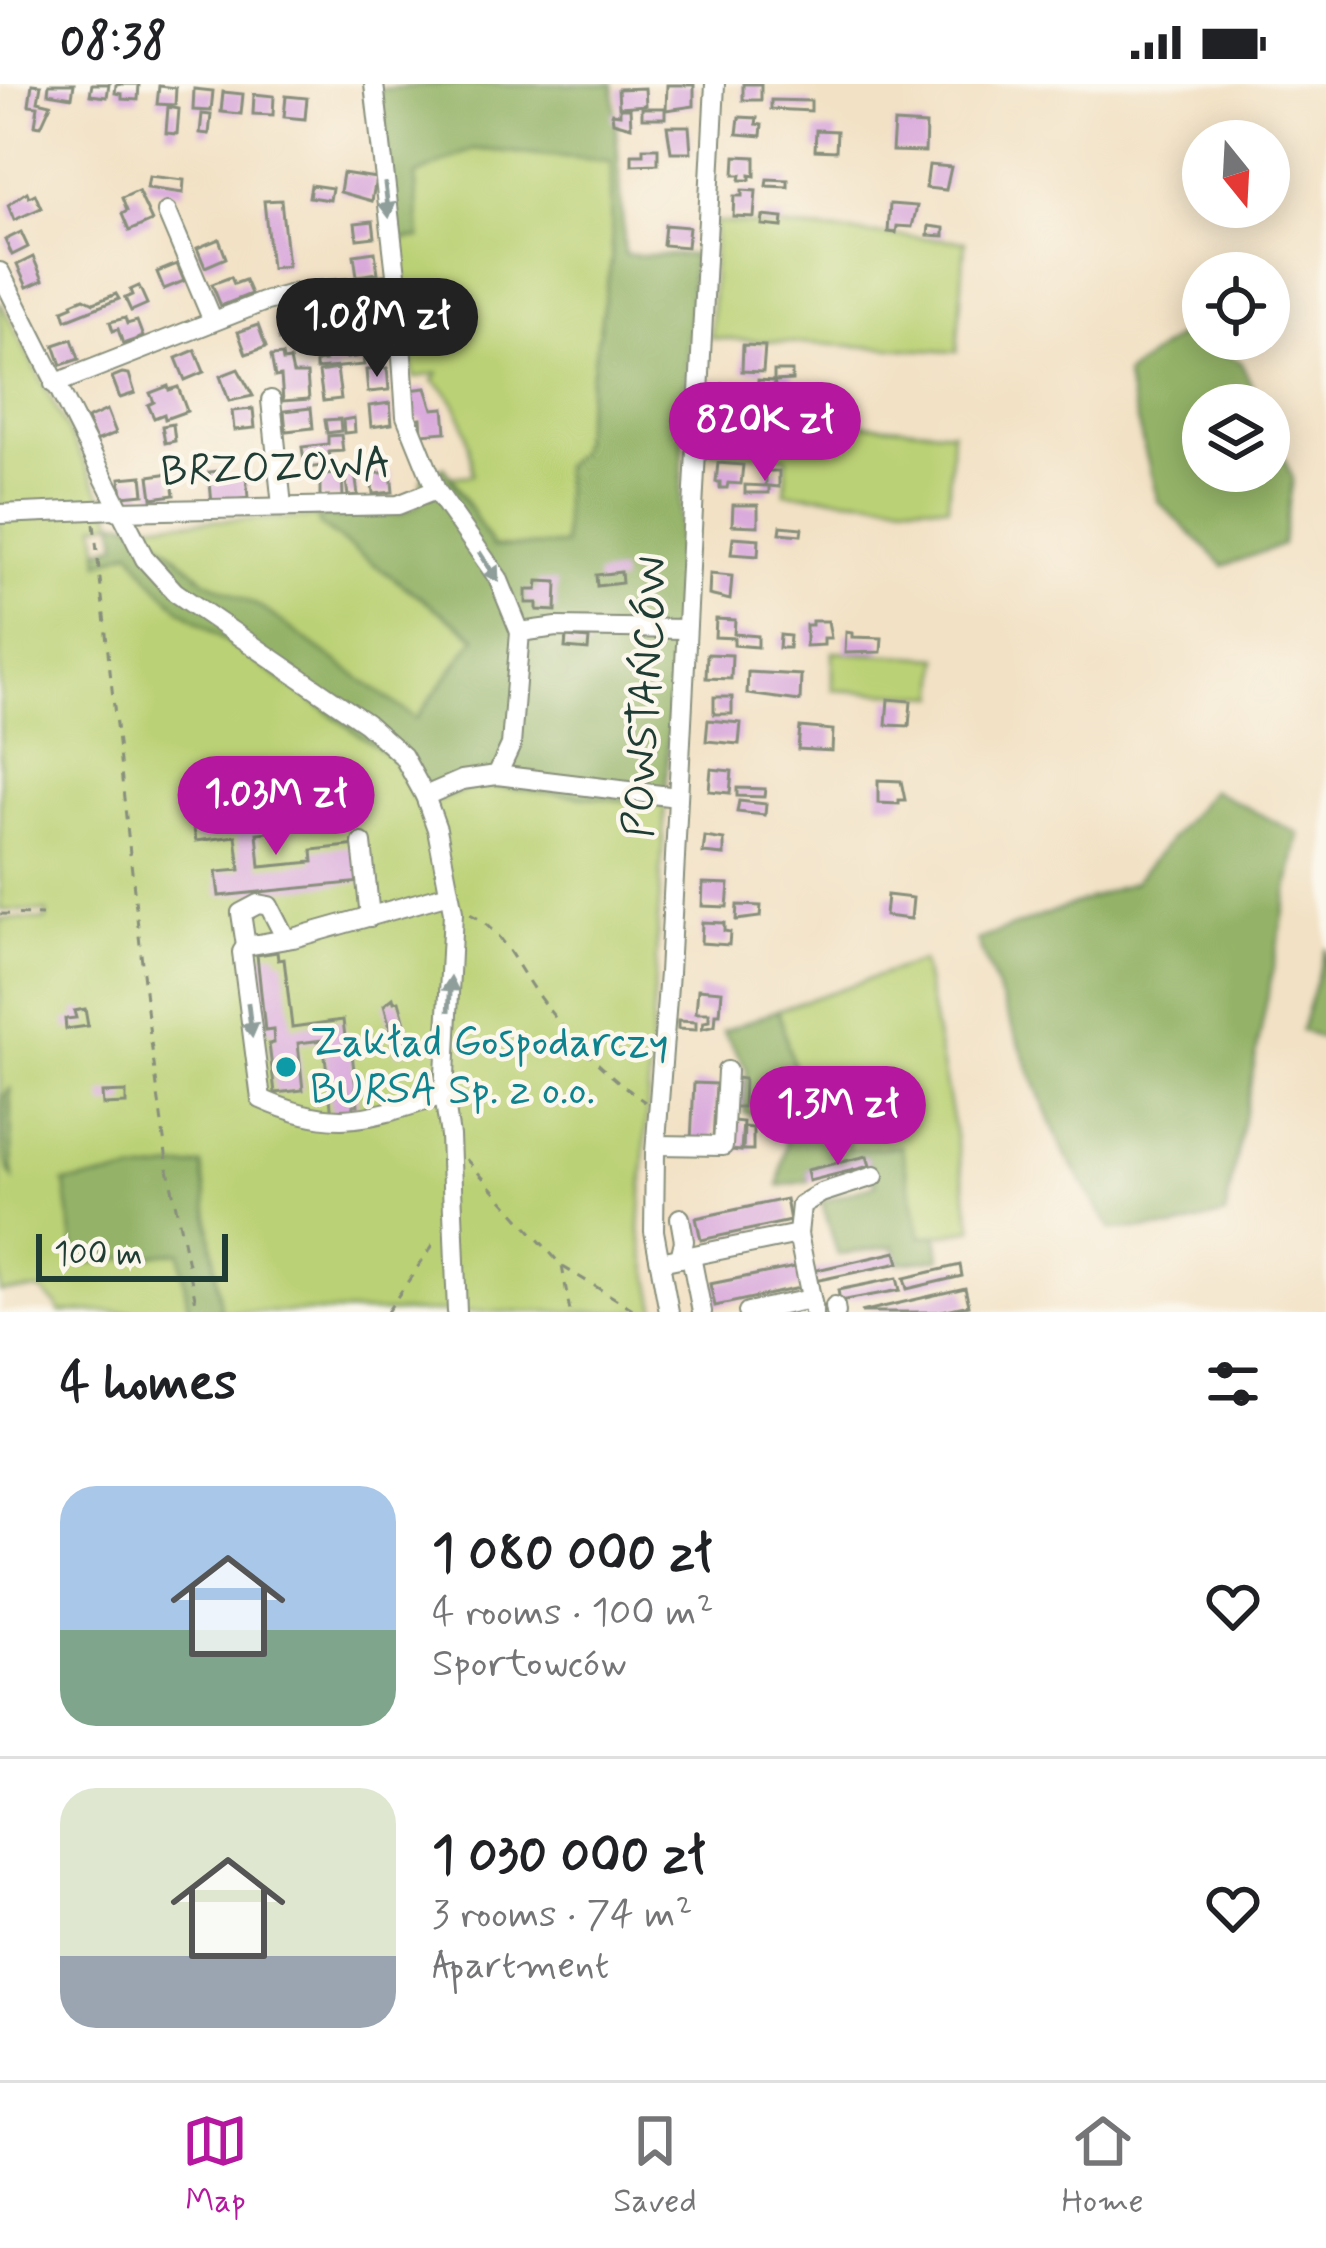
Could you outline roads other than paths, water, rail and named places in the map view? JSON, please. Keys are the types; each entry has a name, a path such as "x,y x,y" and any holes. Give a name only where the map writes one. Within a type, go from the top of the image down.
{"street":[{"path":"374,84 397,284 406,416 436,490 498,578 520,632 511,745 497,775"},
{"name":"POWSTAŃCÓW","path":"669,1312 677,1259 654,1231 656,1145 715,84"},
{"path":"167,212 213,321"},
{"path":"0,272 145,559 175,592 366,723 404,756 425,796 450,900 444,1094 451,1143 458,1312"},
{"path":"54,384 296,292 397,284"},
{"path":"272,400 282,506"},
{"name":"BRZOZOWA","path":"0,514 398,505 436,490"},
{"path":"520,632 557,627 686,629"},
{"path":"425,796 462,780 497,775 677,797"},
{"path":"362,843 370,917"},
{"path":"246,946 450,900"},
{"path":"286,939 269,906 258,904 242,913 246,946 242,952 261,1099 343,1122 444,1094"},
{"path":"656,1145 723,1146 727,1071"},
{"path":"748,1312 813,1305 799,1234 801,1205 821,1193 874,1176"},
{"path":"680,1218 684,1240 677,1259 702,1312"},
{"path":"677,1259 799,1234"}],"place":[{"name":"Zakład Gospodarczy BURSA Sp. z o.o.","path":"286,1067"}]}
